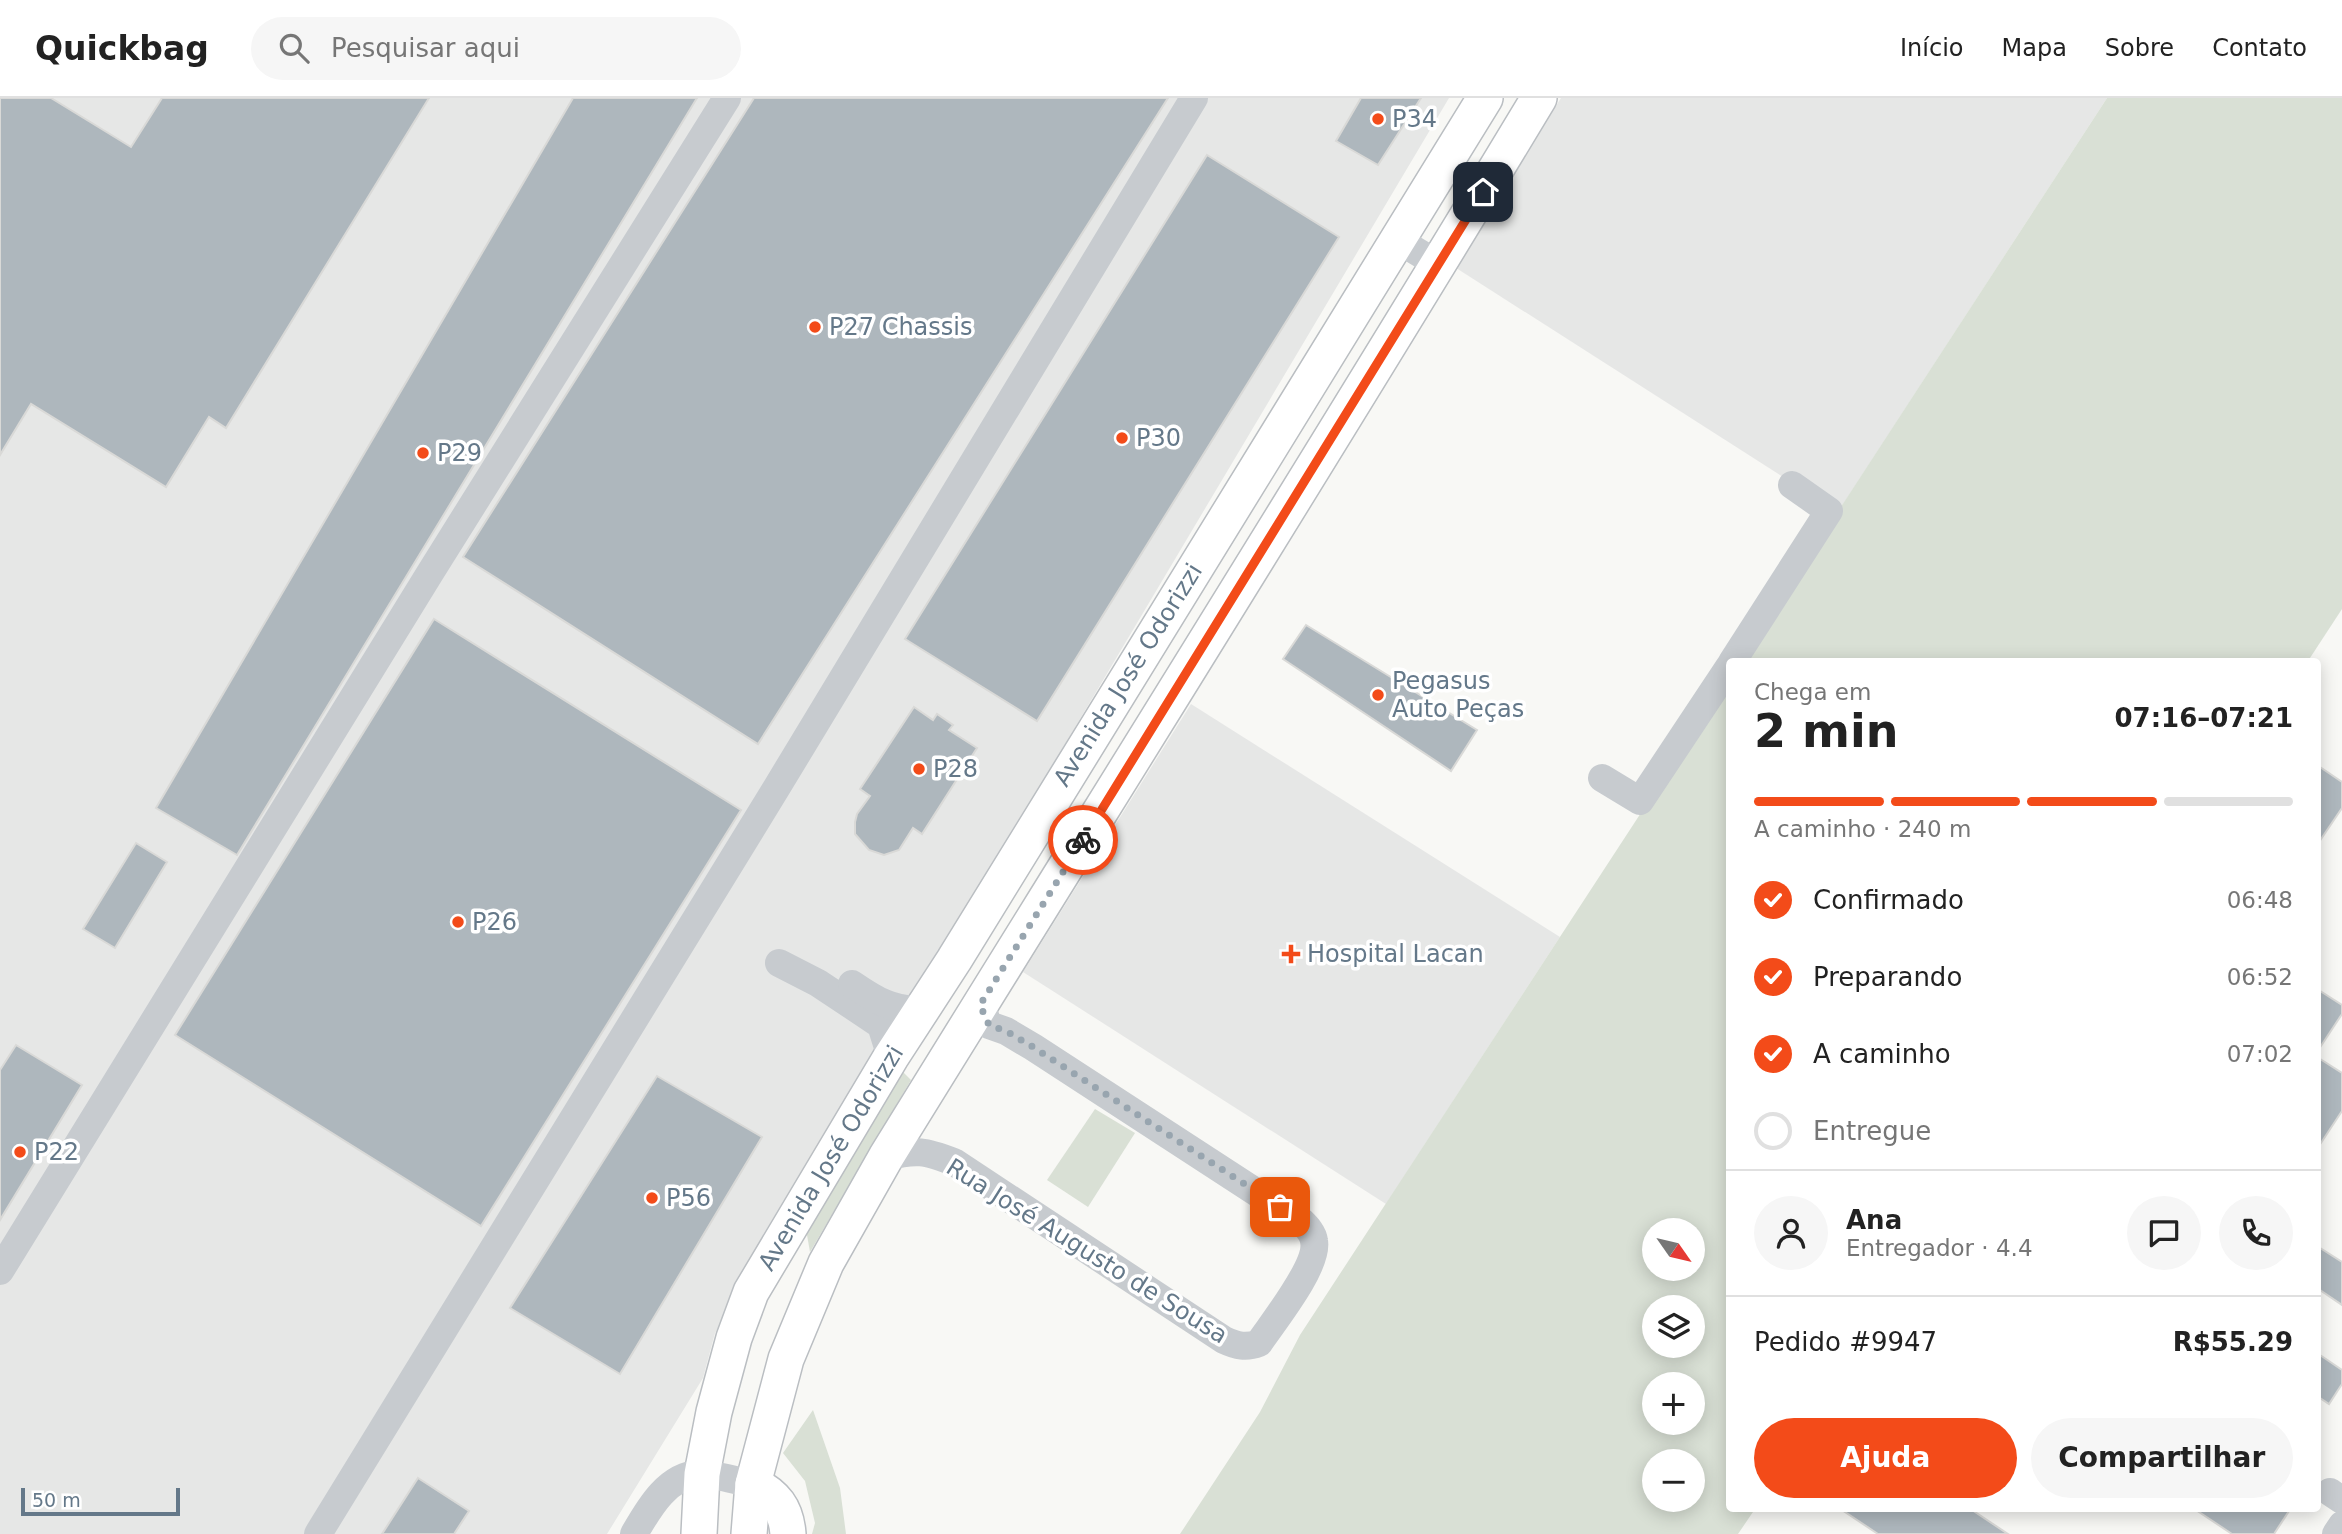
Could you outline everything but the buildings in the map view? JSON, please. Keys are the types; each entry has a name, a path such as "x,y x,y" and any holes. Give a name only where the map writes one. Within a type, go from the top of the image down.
{"main road":[{"name":"Avenida José Odorizzi","path":"699,1534 702,1474 714,1412 734,1338 751,1292 896,1025 1398,240 1485,98"},
{"name":"Avenida José Odorizzi","path":"749,1534 752,1484 786,1359 826,1263 886,1157 1439,265 1539,98"},
{"path":"752,1484 775,1498 785,1517 788,1534"}],"street":[{"path":"0,1270 727,98"},
{"path":"318,1534 777,787 1194,98"},
{"path":"1398,240 1439,265"},
{"path":"1735,658 1829,511 1791,485"},
{"path":"1602,778 1640,801 1726,672"},
{"path":"779,963 896,1025"},
{"name":"Rua José Augusto de Sousa","path":"886,1157 908,1152 927,1152 954,1162 1224,1340 1238,1346 1250,1347 1259,1343 1309,1268 1315,1242 1302,1222 1033,1047 1006,1031 989,1025 980,1005"},
{"path":"634,1534 668,1486 683,1478 702,1474 752,1484"},
{"path":"2336,1534 2342,1525"}],"shaded area":[{"path":"0,98 1449,98 909,1011 715,1333 703,1378 607,1534 0,1534"},
{"path":"1561,98 2107,98 1838,512 1453,266"},
{"path":"2107,98 2342,98 2342,609 2310,658 1743,658"},
{"path":"1726,683 1726,1512 1753,1512 1738,1534 1180,1534 1260,1412 1300,1335"},
{"name":"Hospital Lacan","path":"1191,704 1560,937 1386,1204 1023,972"},
{"path":"900,1069 911,1080 810,1252 804,1218"},
{"path":"1095,1109 1135,1133 1088,1207 1047,1180"},
{"path":"813,1410 840,1488 846,1534 812,1534 815,1523 805,1481 783,1453"}],"way so far":[{"path":"1083,840 980,1005 989,1025 1006,1031 1033,1047 1280,1207"}],"place":[{"name":"P34","path":"1378,119"},
{"name":"P27 Chassis","path":"815,327"},
{"name":"P30","path":"1122,438"},
{"name":"P29","path":"423,453"},
{"name":"Pegasus Auto Peças","path":"1378,695"},
{"name":"P28","path":"919,769"},
{"name":"P26","path":"458,922"},
{"name":"Hospital Lacan","path":"1291,954"},
{"name":"P22","path":"20,1152"},
{"name":"P56","path":"652,1198"}],"route":[{"path":"1083,840 1483,192"}]}
